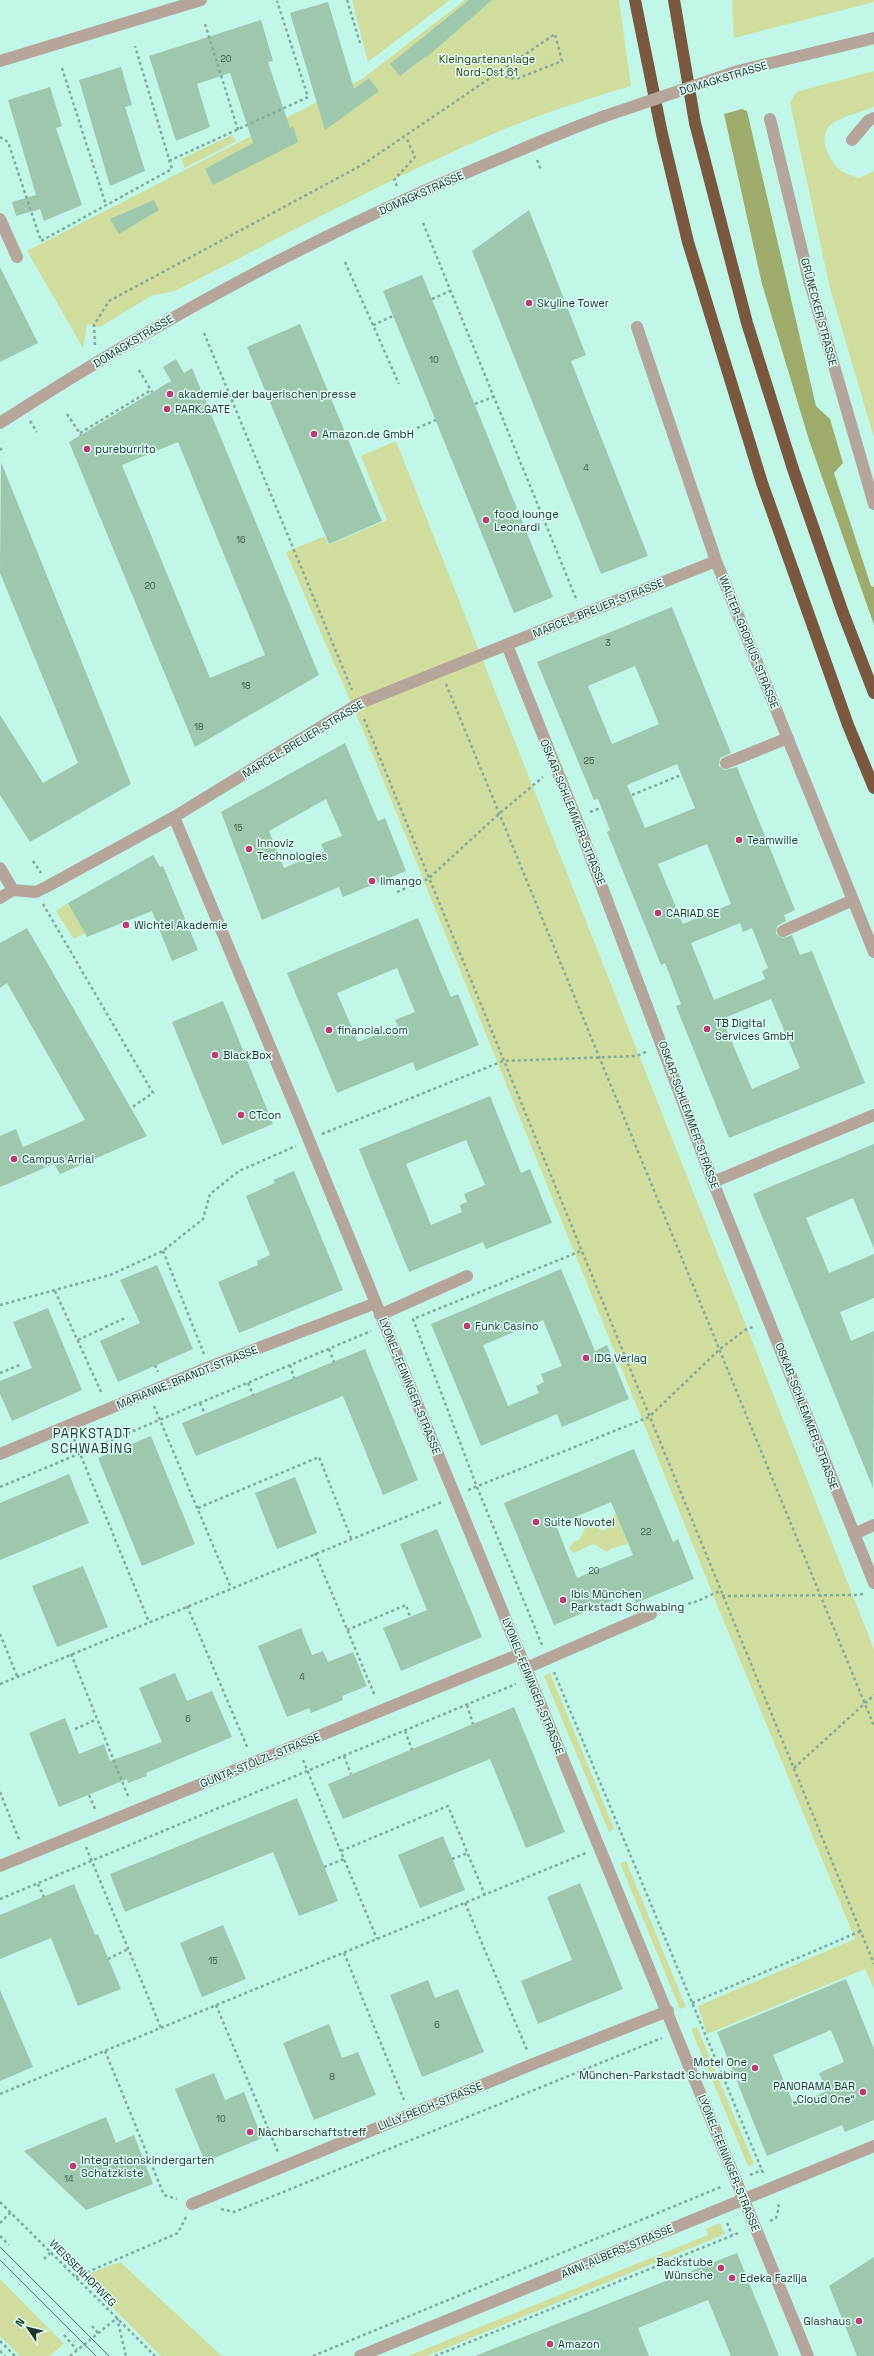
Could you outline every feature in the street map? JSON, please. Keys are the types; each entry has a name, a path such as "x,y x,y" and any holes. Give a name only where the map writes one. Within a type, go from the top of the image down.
{"highway":[{"path":"635,0 662,134 690,250 762,483 848,725 874,788"},
{"path":"674,0 695,123 747,324 793,469 843,614 874,693"}],"street":[{"path":"0,61 201,0"},
{"name":"DOMAGKSTRASSE","path":"0,423 220,289 418,193 572,128 605,116 738,71 874,38"},
{"path":"852,140 869,120 874,118"},
{"name":"GRÜNECKER STRASSE","path":"770,119 808,276 874,504"},
{"path":"0,218 17,257"},
{"name":"WALTER-GROPIUS-STRASSE","path":"637,327 716,561 874,952"},
{"name":"MARCEL-BREUER-STRASSE","path":"36,892 174,817 358,704 716,561"},
{"name":"OSKAR-SCHLEMMER-STRASSE","path":"507,645 576,818 663,1045 713,1182 770,1320 854,1534 871,1588"},
{"path":"726,763 788,738"},
{"name":"LYONEL-FEININGER-STRASSE","path":"174,817 258,1016 599,1848 668,2011 754,2227 808,2356"},
{"path":"0,868 13,890"},
{"path":"0,898 13,890 36,892"},
{"path":"783,931 853,900"},
{"path":"713,1182 874,1115"},
{"path":"382,1320 467,1276"},
{"name":"MARIANNE-BRANDT-STRASSE","path":"0,1454 209,1367 376,1303"},
{"path":"854,1534 874,1526"},
{"path":"528,1673 548,1658 651,1614"},
{"name":"GUNTA-STÖLZL-STRASSE","path":"0,1866 520,1654"},
{"name":"LILLY-REICH-STRASSE","path":"192,2204 533,2064 668,2011"},
{"name":"ANNI-ALBERS-STRASSE","path":"360,2356 874,2146"}],"path":[{"path":"347,0 360,43"},
{"path":"169,161 308,97 277,2"},
{"path":"205,24 238,130"},
{"path":"95,350 94,326 108,301 362,165 406,137 555,34 562,61 516,79 496,75"},
{"path":"0,137 8,142 41,241 172,169 135,46"},
{"path":"62,68 106,205"},
{"path":"398,188 394,180 415,157 406,137"},
{"path":"423,223 582,614"},
{"path":"345,262 398,384"},
{"path":"432,299 450,291"},
{"path":"373,325 393,316"},
{"path":"204,333 358,704 428,879 874,1964"},
{"path":"67,414 80,434 151,391 139,370"},
{"path":"475,404 493,397"},
{"path":"417,428 436,420"},
{"path":"0,448 4,453"},
{"path":"441,671 874,1726"},
{"path":"397,892 428,879 500,813 555,767"},
{"path":"632,795 682,774"},
{"path":"36,892 153,1093 131,1108"},
{"path":"0,1305 110,1275 164,1251 203,1218 210,1194 233,1176 308,1140 503,1061 637,1056 663,1045"},
{"path":"164,1251 209,1367"},
{"path":"435,2356 776,2218 779,2207 762,2170 477,1487 413,1319 581,1251"},
{"path":"55,1291 109,1409"},
{"path":"78,1340 127,1317"},
{"path":"0,1487 290,1366 329,1348 382,1320"},
{"path":"0,1684 351,1538 649,1417 720,1349 745,1330 770,1320"},
{"path":"329,1348 334,1362"},
{"path":"0,1373 22,1364"},
{"path":"290,1366 294,1378"},
{"path":"248,1383 253,1395"},
{"path":"148,1392 231,1588"},
{"path":"200,1403 205,1414"},
{"path":"69,1426 149,1622"},
{"path":"198,1508 319,1457 351,1538"},
{"path":"315,1553 381,1710"},
{"path":"722,1596 857,1595 871,1588"},
{"path":"651,1614 695,1602 720,1592"},
{"path":"347,1630 406,1605 410,1617"},
{"path":"187,1606 254,1762"},
{"path":"0,1634 17,1676"},
{"path":"71,1654 134,1811"},
{"path":"0,1899 467,1705 528,1673"},
{"path":"794,1768 874,1695"},
{"path":"467,1705 474,1724"},
{"path":"75,1729 97,1719"},
{"path":"405,1731 412,1750"},
{"path":"297,1745 377,1939"},
{"path":"344,1756 351,1774"},
{"path":"0,1792 26,1856"},
{"path":"341,1851 448,1806 485,1895"},
{"path":"80,1833 161,2028"},
{"path":"0,2094 599,1848"},
{"path":"452,1859 468,1853"},
{"path":"324,1867 344,1859"},
{"path":"38,1884 44,1897"},
{"path":"464,1903 533,2064"},
{"path":"692,2003 861,1932"},
{"path":"108,1959 128,1949"},
{"path":"344,1953 410,2114"},
{"path":"216,2005 284,2166"},
{"path":"105,2051 164,2195 192,2204 234,2212 677,2033"},
{"path":"313,2356 762,2170"},
{"name":"WEISSENHOFWEG","path":"0,2202 154,2356"},
{"path":"76,2277 178,2233 192,2204"},
{"path":"0,2223 11,2212"},
{"path":"0,2236 9,2245"},
{"path":"44,2259 51,2252"},
{"path":"70,2356 117,2318 126,2356"},
{"path":"92,2326 98,2333"},
{"path":"64,2336 78,2350"},
{"path":"0,2341 15,2356"},
{"path":"0,2351 5,2356"}],"green space":[{"path":"352,0 450,0 368,62"},
{"name":"Kleingartenanlage Nord-Ost 61","path":"465,0 619,0 631,86 532,118 500,131 417,168 175,291 151,296 100,327 87,324 83,348 27,251 362,79"},
{"path":"732,0 874,0 874,2 734,38"},
{"path":"874,71 874,107 836,121 826,132 825,146 831,160 841,171 859,178 874,171 874,438 830,288 790,103 796,92"},
{"path":"742,109 747,111 816,406 830,419 843,463 834,473 871,586 874,587 874,625 809,440 762,284 724,114"},
{"path":"232,135 236,141 185,168 181,159"},
{"path":"396,441 874,1649 874,1989 865,1969 707,2034 698,2006 855,1939 716,1602 362,728 286,552 325,536 328,545 387,520 361,456"},
{"path":"68,903 85,933 74,939 56,911"},
{"path":"616,1514 628,1544 612,1548 607,1552 594,1544 573,1553 569,1548 573,1542 579,1540 585,1528 592,1526 604,1531 609,1526 609,1518"},
{"path":"550,1673 614,1829 609,1832 544,1676"},
{"path":"626,1861 686,2007 680,2009 620,1863"},
{"path":"697,2027 754,2164 748,2166 691,2029"},
{"path":"720,2223 725,2234 427,2356 408,2356 708,2235 706,2229"},
{"path":"120,2262 222,2356 161,2356 88,2283 91,2273"},
{"path":"0,2279 64,2344 49,2356 20,2356 0,2336"}],"building":[{"path":"469,0 492,0 427,57 426,56 400,76 390,64"},
{"path":"328,2 354,89 369,78 379,91 325,130 290,13"},
{"path":"261,20 273,61 268,62 290,128 293,126 298,142 213,185 205,169 253,143 230,73 197,84 210,127 176,141 149,56"},
{"path":"121,67 132,105 125,107 145,171 110,186 79,80"},
{"path":"50,87 62,126 56,128 82,205 44,221 40,209 16,216 12,202 36,195 8,100"},
{"path":"154,200 159,210 119,234 110,219"},
{"path":"529,210 586,355 571,361 648,556 601,574 472,251"},
{"path":"0,267 38,343 0,362"},
{"path":"422,275 553,597 514,613 383,291"},
{"name":"Amazon.de GmbH","path":"300,324 382,521 329,544 247,347"},
{"path":"176,359 184,373 192,368 319,675 195,747 69,442 171,381 163,367","holes":["178,442 265,655 210,678 122,465"]},
{"path":"1,462 131,784 30,842 0,795 0,715 43,783 78,763 0,573"},
{"path":"672,607 731,753 720,758 719,766 725,770 737,767 795,910 784,915 786,921 777,926 776,934 783,938 792,935 800,955 812,951 865,1083 729,1138 676,1006 681,1004 665,963 661,965 607,832 610,830 598,799 594,800 537,662","holes":["635,666 659,724 612,744 588,686","677,764 695,808 645,828 627,785","707,844 731,904 683,924 658,864","740,923 743,932 752,928 768,968 762,971 765,979 714,1000 691,943","771,999 800,1068 752,1089 722,1019"]},
{"path":"345,743 378,821 385,818 406,871 343,897 339,887 262,920 221,812","holes":["326,799 342,836 321,844 324,851 284,868 269,831"]},
{"path":"153,855 160,867 163,866 198,950 172,961 152,911 87,937 68,903"},
{"path":"418,918 451,997 458,994 479,1045 416,1071 413,1062 337,1093 287,973","holes":["397,968 415,1012 395,1020 398,1026 358,1042 337,993"]},
{"path":"27,928 147,1136 60,1174 54,1164 0,1187 0,1136 16,1129 23,1147 85,1120 7,983 0,988 0,943"},
{"name":"BlackBox","path":"223,1001 273,1124 222,1145 172,1022"},
{"path":"490,1096 521,1173 530,1169 552,1223 486,1249 483,1242 409,1272 359,1149","holes":["466,1140 485,1185 464,1194 467,1202 460,1205 462,1212 431,1225 406,1164"]},
{"path":"874,1144 874,1249 853,1198 806,1218 829,1273 874,1254 874,1298 840,1312 851,1341 874,1331 873,1488 753,1194"},
{"path":"294,1171 343,1290 239,1333 218,1282 258,1265 257,1261 270,1255 246,1196 275,1183 273,1180"},
{"path":"157,1265 193,1349 118,1382 100,1341 140,1323 120,1280"},
{"name":"IDG Verlag","path":"561,1269 595,1351 607,1345 629,1399 562,1427 557,1414 481,1446 431,1324","holes":["543,1320 562,1366 541,1374 544,1382 536,1386 539,1393 508,1406 483,1345"]},
{"path":"48,1308 82,1390 12,1421 0,1394 0,1381 32,1368 13,1322"},
{"path":"365,1349 418,1480 383,1495 343,1396 196,1456 182,1423"},
{"path":"151,1436 195,1544 142,1566 98,1458"},
{"path":"634,1449 673,1542 678,1539 694,1579 636,1603 631,1593 554,1625 504,1503","holes":["611,1502 633,1555 577,1578 556,1525"]},
{"path":"69,1474 89,1523 0,1560 0,1503"},
{"path":"295,1477 317,1533 277,1549 255,1493"},
{"path":"437,1529 482,1637 401,1671 383,1628 427,1610 400,1544"},
{"path":"83,1566 108,1627 57,1647 32,1586"},
{"path":"301,1628 312,1655 323,1651 328,1662 353,1652 367,1686 342,1696 343,1700 311,1713 309,1708 287,1717 258,1646"},
{"path":"175,1673 187,1701 212,1691 232,1737 146,1773 147,1776 128,1783 127,1779 59,1807 29,1733 65,1718 79,1754 104,1744 110,1761 162,1742 139,1688"},
{"path":"514,1707 565,1832 526,1848 490,1759 343,1819 328,1784"},
{"path":"297,1798 338,1901 299,1916 273,1852 125,1912 110,1874"},
{"path":"443,1836 465,1890 420,1908 398,1855"},
{"path":"580,1883 623,1989 538,2024 521,1981 572,1960 547,1897"},
{"path":"74,1884 95,1935 98,1934 121,1989 78,2006 51,1938 0,1959 0,1915"},
{"path":"223,1925 246,1979 202,1997 180,1943"},
{"name":"Motel One München-Parkstadt Schwabing","path":"846,1979 874,2049 874,2120 845,2132 842,2125 767,2156 717,2032","holes":["831,2030 844,2062 819,2073 827,2091 794,2105 773,2055"]},
{"path":"428,1980 435,1998 458,1989 484,2052 422,2077 390,1995"},
{"path":"0,1990 33,2067 0,2081"},
{"path":"329,2024 342,2058 358,2052 376,2095 314,2120 283,2043"},
{"path":"214,2073 225,2100 244,2092 262,2138 205,2162 175,2089"},
{"path":"106,2117 116,2143 134,2135 153,2184 86,2210 24,2151"},
{"path":"737,2253 779,2356 731,2356 708,2300 638,2328 649,2356 475,2356"},
{"name":"Glashaus","path":"874,2257 874,2356 857,2356 829,2286"}],"tram line":[{"path":"0,2247 109,2356"},
{"path":"0,2260 96,2356"}],"place":[{"name":"Skyline Tower","path":"529,303"},
{"name":"akademie der bayerischen presse","path":"170,394"},
{"name":"PARK.GATE","path":"167,409"},
{"name":"Amazon.de GmbH","path":"314,434"},
{"name":"pureburrito","path":"87,449"},
{"name":"food lounge Leonardi","path":"486,520"},
{"name":"Teamwille","path":"739,840"},
{"name":"Innoviz Technologies","path":"249,849"},
{"name":"limango","path":"372,881"},
{"name":"CARIAD SE","path":"658,913"},
{"name":"Wichtel Akademie","path":"126,925"},
{"name":"TB Digital Services GmbH","path":"707,1029"},
{"name":"financial.com","path":"329,1030"},
{"name":"BlackBox","path":"215,1055"},
{"name":"CTcon","path":"241,1115"},
{"name":"Campus Arrial","path":"14,1159"},
{"name":"Funk Casino","path":"467,1326"},
{"name":"IDG Verlag","path":"586,1358"},
{"name":"Suite Novotel","path":"536,1522"},
{"name":"Ibis München Parkstadt Schwabing","path":"563,1600"},
{"name":"Motel One München-Parkstadt Schwabing","path":"755,2068"},
{"name":"PANORAMA BAR „Cloud One“","path":"863,2092"},
{"name":"Nachbarschaftstreff","path":"250,2132"},
{"name":"Integrationskindergarten Schatzkiste","path":"73,2166"},
{"name":"Backstube Wünsche","path":"721,2268"},
{"name":"Edeka Fazlija","path":"732,2278"},
{"name":"Glashaus","path":"859,2321"},
{"name":"Amazon","path":"550,2344"}],"district":[{"name":"PARKSTADT SCHWABING","path":"92,1440"}]}
